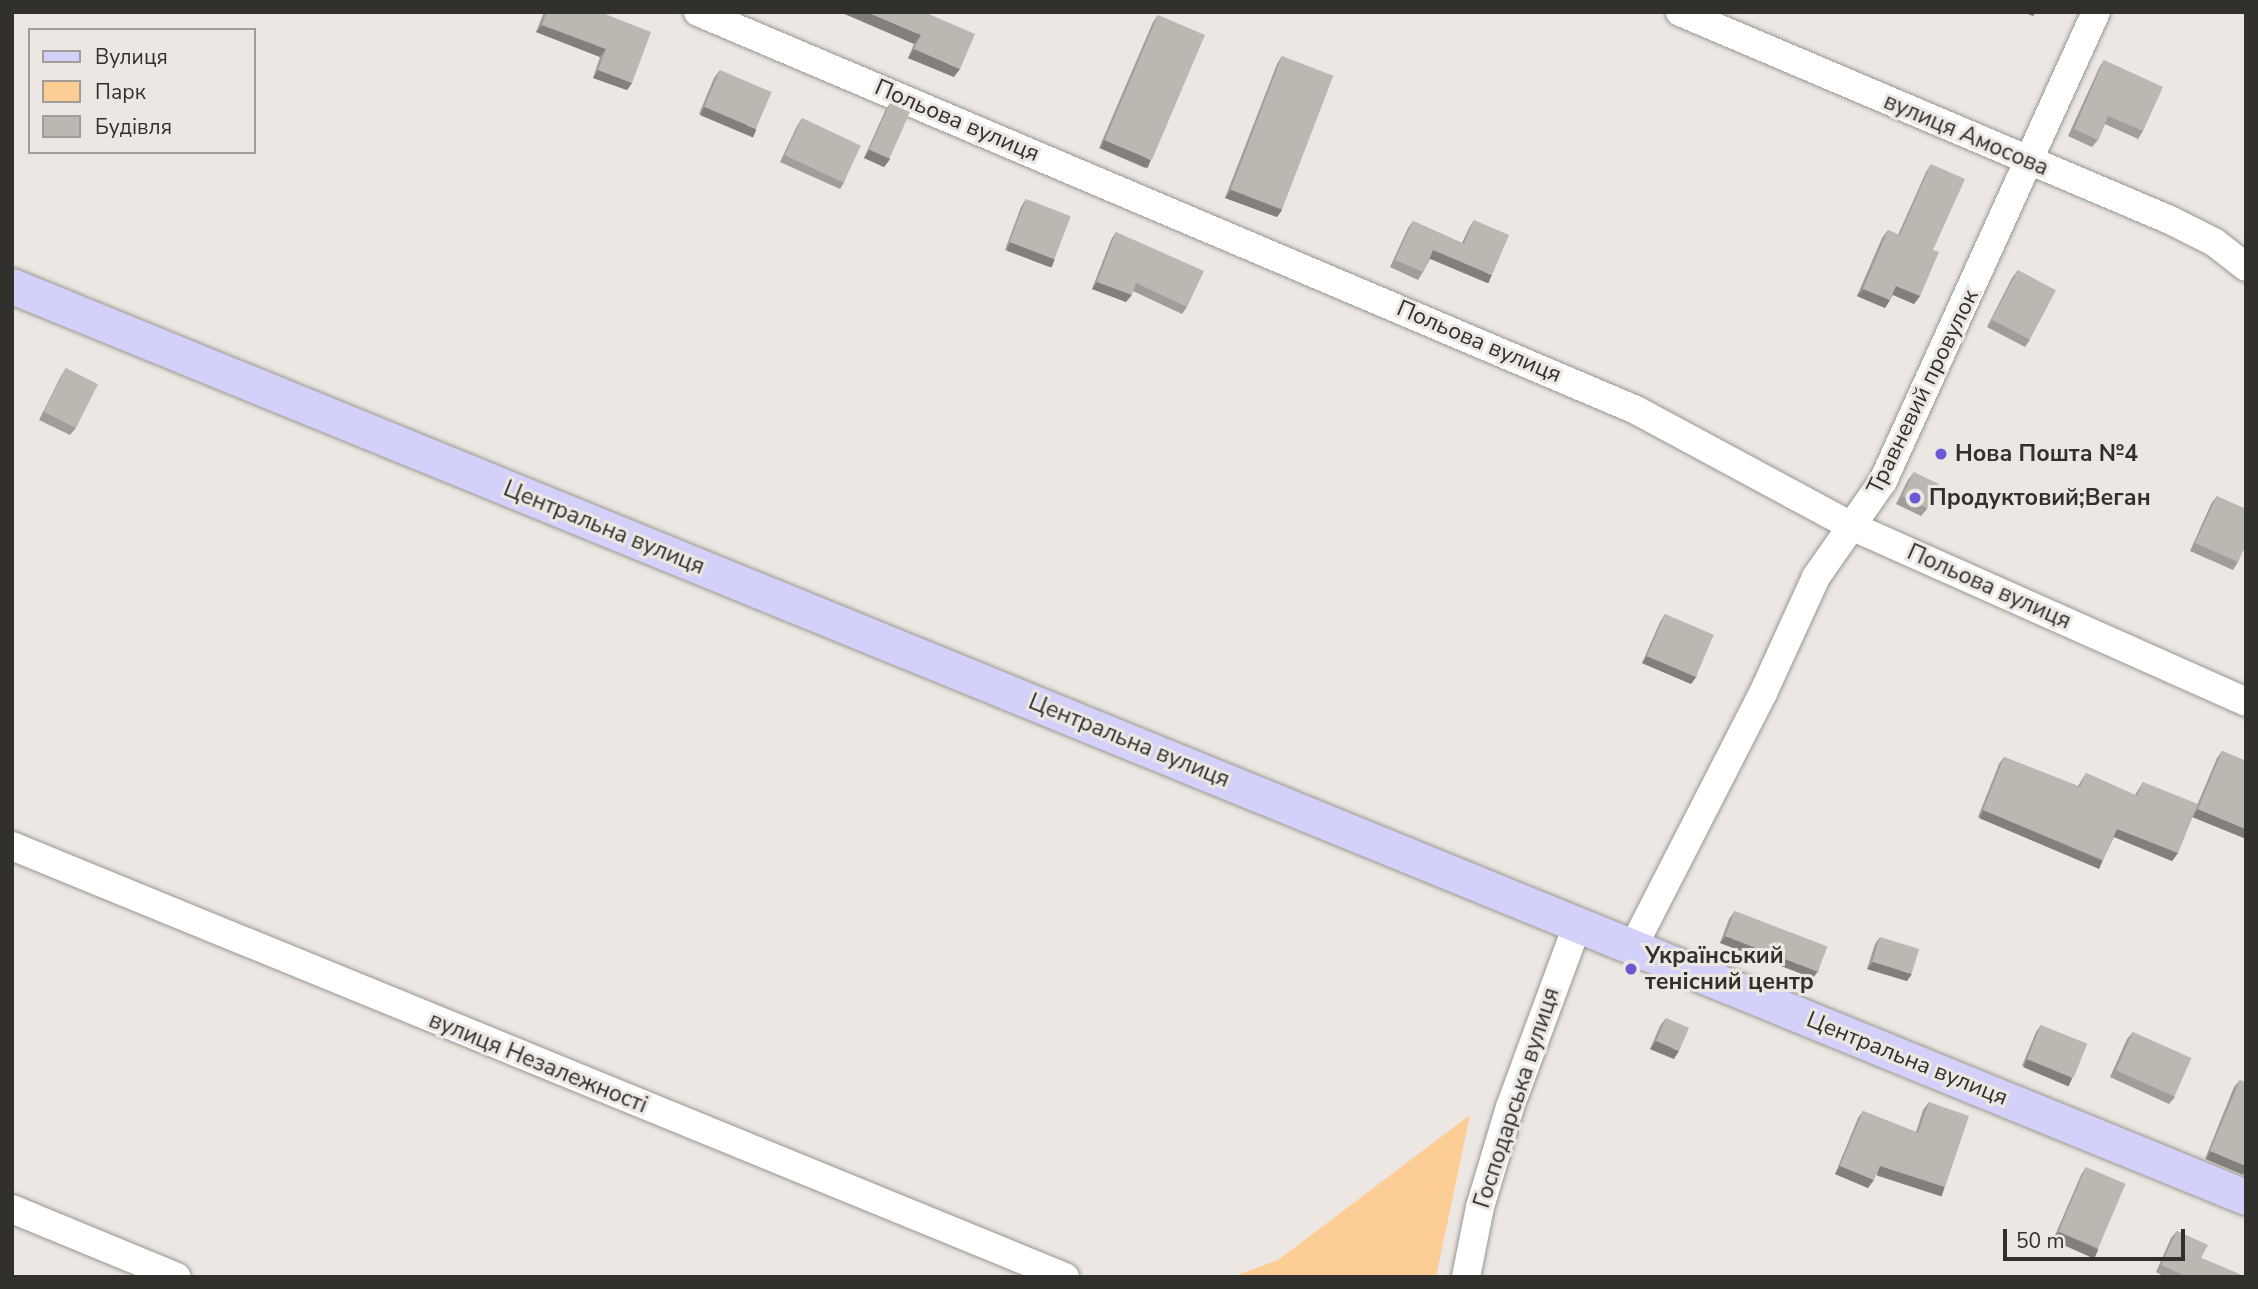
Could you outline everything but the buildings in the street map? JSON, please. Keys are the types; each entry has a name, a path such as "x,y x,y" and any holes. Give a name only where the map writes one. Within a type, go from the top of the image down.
{"main road":[{"name":"Центральна вулиця","path":"12,286 2246,1196"}],"street":[{"name":"Польова вулиця","path":"698,12 1636,410 1852,526 2246,702"},
{"name":"вулиця Амосова","path":"1680,12 2170,220 2214,242 2246,267"},
{"name":"Травневий провулок","path":"1633,947 1763,693 1816,577 1883,481 2031,163 2096,12"},
{"name":"вулиця Незалежності","path":"12,846 1065,1277"},
{"name":"Господарська вулиця","path":"1466,1277 1480,1208 1510,1107 1578,923"},
{"path":"12,1209 177,1277"}],"green space":[{"path":"1470,1115 1436,1277 1232,1277 1278,1260"}],"place":[{"name":"Нова Пошта №4","path":"1941,454"},
{"name":"Продуктовий;Веган","path":"1915,498"},
{"name":"Український тенісний центр","path":"1631,969"}]}
